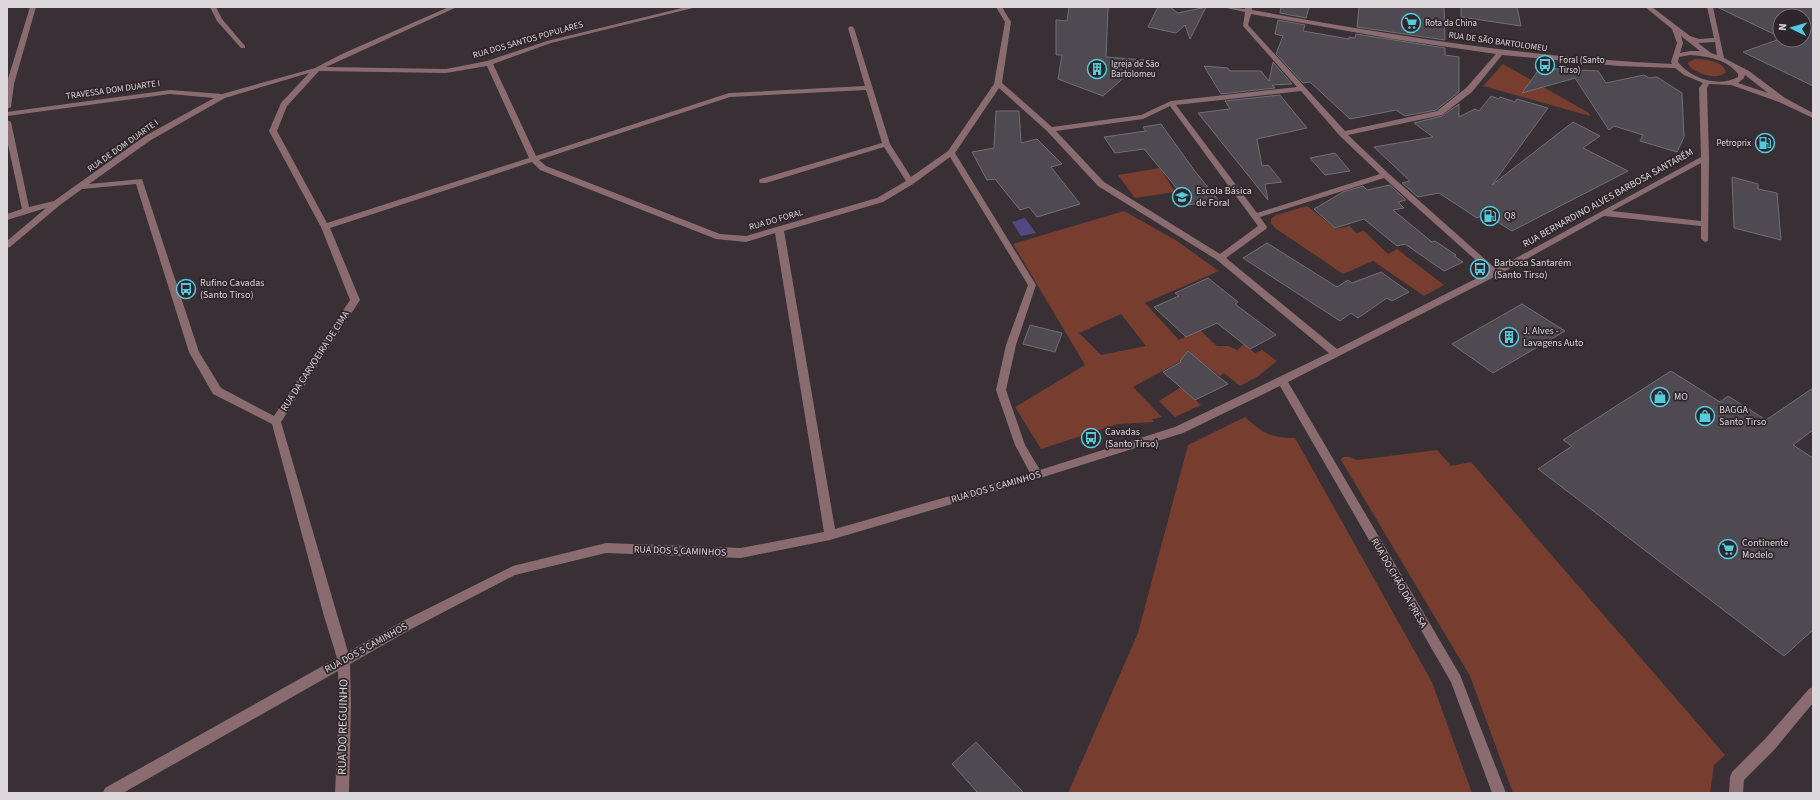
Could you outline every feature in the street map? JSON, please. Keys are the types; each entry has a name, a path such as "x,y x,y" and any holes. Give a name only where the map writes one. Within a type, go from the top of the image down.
{"street":[{"path":"7,107 10,84 34,7"},
{"path":"213,7 219,20 243,47"},
{"name":"RUA DA CARVOEIRA DE CIMA","path":"344,660 330,616 276,422 355,300 325,227 273,131 284,105 317,68 454,7"},
{"name":"RUA DOS SANTOS POPULARES","path":"317,68 446,71 490,63 549,42 694,7"},
{"path":"999,7 1008,22 998,84 1050,129 1101,184 1220,258 1335,353"},
{"name":"RUA DE SÃO BARTOLOMEU","path":"1225,7 1248,9 1500,53 1559,59 1676,66"},
{"path":"1648,7 1708,54"},
{"path":"1710,7 1721,58"},
{"path":"1248,9 1245,25 1343,134 1385,175 1496,273"},
{"path":"850,28 886,144 910,182"},
{"path":"1675,29 1680,42 1674,62 1676,66 1688,75 1707,82 1732,83 1782,100"},
{"path":"1687,38 1699,41 1718,40"},
{"path":"1676,56 1689,52 1708,54 1721,58 1782,100 1813,116"},
{"path":"1343,134 1439,113 1469,90 1500,53"},
{"name":"RUA DO FORAL","path":"490,63 533,158 543,168 719,237 746,239 880,200 910,182 951,153 998,84"},
{"name":"RUA DE DOM DUARTE I","path":"7,217 26,210 57,203 148,138 222,96 317,68"},
{"path":"1732,83 1742,78 1742,74 1739,70"},
{"name":"RUA BERNARDINO ALVES BARBOSA SANTARÉM","path":"1282,381 1496,273 1705,158 1703,88 1707,82"},
{"path":"325,227 729,95 869,88"},
{"path":"1050,129 1143,117 1171,103 1303,89"},
{"name":"TRAVESSA DOM DUARTE I","path":"7,114 170,92 222,96"},
{"path":"1171,103 1263,227 1220,258"},
{"path":"7,122 26,210"},
{"path":"763,181 886,144"},
{"path":"951,153 1032,285 1011,345 1001,390 1020,445 1037,475"},
{"path":"1705,158 1706,238"},
{"path":"1255,216 1385,175"},
{"path":"81,187 139,181 194,352 217,390 276,422"},
{"path":"7,245 57,203"},
{"path":"1603,213 1705,224"},
{"path":"779,229 830,535"},
{"name":"RUA DOS 5 CAMINHOS","path":"110,793 409,624 513,571 606,548 740,553 830,535 1037,475 1179,430 1282,381"},
{"name":"RUA DO CHÃO DA PRESA","path":"1282,381 1456,679 1500,793"},
{"name":"RUA DO REGUINHO","path":"342,793 346,705 344,660"},
{"path":"1736,793 1737,777 1770,744 1813,693"}],"shaded area":[{"path":"1695,59 1714,61 1721,65 1726,72 1722,75 1712,76 1695,71 1691,68 1688,62"},
{"path":"1503,64 1589,113 1590,116 1483,86"},
{"path":"1160,168 1175,192 1135,198 1118,175"},
{"path":"1307,206 1336,229 1350,226 1356,233 1364,231 1388,254 1397,249 1444,285 1424,296 1373,261 1343,274 1275,228 1271,223 1271,219 1276,215"},
{"path":"1124,211 1177,241 1219,271 1145,303 1179,340 1200,330 1217,346 1228,346 1237,350 1244,344 1255,353 1262,350 1277,361 1257,377 1240,386 1224,373 1220,376 1192,355 1133,387 1162,417 1152,419 1154,422 1118,424 1041,449 1015,407 1085,365 1013,244","holes":["1121,314 1146,346 1101,355 1079,333"]},
{"path":"1025,218 1036,233 1021,236 1012,222"},
{"path":"1181,387 1201,405 1175,417 1159,401"},
{"path":"1245,417 1267,434 1279,437 1295,438 1432,682 1472,793 1068,793 1138,633 1188,445"},
{"path":"1437,450 1451,466 1471,462 1725,755 1714,765 1710,793 1513,793 1470,676 1341,460 1343,457 1350,457 1357,460"}],"building":[{"path":"1069,7 1108,7 1106,57 1144,60 1103,96 1058,79 1062,55 1056,55 1056,20 1067,21"},
{"path":"1158,7 1170,7 1178,13 1206,7 1190,39 1185,25 1176,33 1148,27"},
{"path":"1281,7 1309,7 1306,18 1280,13"},
{"name":"Rota da China","path":"1359,7 1444,7 1445,40 1357,27"},
{"path":"1461,7 1517,7 1521,26 1461,17"},
{"path":"1717,7 1813,7 1813,86 1743,52 1772,42 1772,48 1812,48 1812,8 1772,8 1772,33"},
{"path":"1278,20 1305,25 1303,31 1349,39 1349,37 1355,38 1356,34 1445,48 1445,55 1459,57 1459,92 1436,110 1405,116 1396,110 1350,119 1310,82 1303,83 1276,54 1283,36 1275,34"},
{"path":"1273,62 1292,84 1272,85 1275,88 1221,94 1204,66 1228,68 1230,71 1261,71 1269,81"},
{"path":"1540,68 1598,71 1606,83 1644,75 1649,78 1657,77 1682,93 1684,137 1677,152 1640,141 1643,135 1614,126 1609,130 1575,78 1522,93"},
{"path":"1280,95 1307,128 1257,139 1262,166 1268,165 1282,182 1265,184 1268,200 1198,113 1230,109 1225,101"},
{"path":"1491,96 1499,99 1500,97 1515,102 1517,99 1548,108 1492,185 1573,122 1600,136 1583,148 1628,171 1512,231 1485,214 1477,218 1439,193 1418,197 1402,183 1410,181 1374,147 1433,137 1414,123 1442,116 1459,104 1459,117 1475,109 1479,111"},
{"path":"996,111 1019,111 1021,143 1037,139 1062,164 1051,167 1080,204 1037,217 1029,207 1020,210 995,179 987,180 972,152 994,148"},
{"path":"1161,124 1194,170 1219,201 1186,205 1175,186 1144,149 1115,153 1104,137 1146,131 1143,127"},
{"path":"1335,153 1350,171 1325,175 1310,158"},
{"path":"1732,177 1758,184 1758,189 1777,193 1781,240 1734,228"},
{"path":"1390,185 1406,200 1398,202 1404,208 1393,210 1432,242 1435,241 1456,255 1454,256 1463,262 1444,271 1405,244 1397,246 1364,219 1335,228 1314,209 1343,192 1363,186 1367,190"},
{"path":"1267,243 1337,287 1348,280 1352,283 1381,272 1409,292 1392,301 1387,298 1358,318 1351,313 1340,321 1243,258"},
{"path":"1208,278 1238,302 1235,304 1276,335 1250,349 1217,323 1186,337 1154,307 1179,296 1175,293"},
{"name":"J. Alves - Lavagens Auto","path":"1522,304 1565,331 1493,373 1452,344"},
{"path":"1030,325 1062,333 1055,352 1023,344"},
{"path":"1188,351 1228,384 1195,400 1163,372 1181,362 1180,361"},
{"name":"Continente Modelo","path":"1671,371 1720,402 1728,396 1766,420 1813,388 1813,430 1793,445 1813,458 1813,630 1784,656 1538,469 1572,446 1563,440"},
{"path":"976,742 1024,793 978,793 952,764"}],"place":[{"name":"Rota da China","path":"1411,23"},
{"name":"Foral (Santo Tirso)","path":"1545,65"},
{"name":"Igreja de São Bartolomeu","path":"1097,69"},
{"name":"Petroprix","path":"1765,143"},
{"name":"Escola Básica de Foral","path":"1182,197"},
{"name":"Q8","path":"1490,216"},
{"name":"Barbosa Santarém (Santo Tirso)","path":"1480,269"},
{"name":"Rufino Cavadas (Santo Tirso)","path":"186,289"},
{"name":"J. Alves - Lavagens Auto","path":"1509,337"},
{"name":"MO","path":"1660,397"},
{"name":"BAGGA Santo Tirso","path":"1705,416"},
{"name":"Cavadas (Santo Tirso)","path":"1091,438"},
{"name":"Continente Modelo","path":"1728,549"}]}
